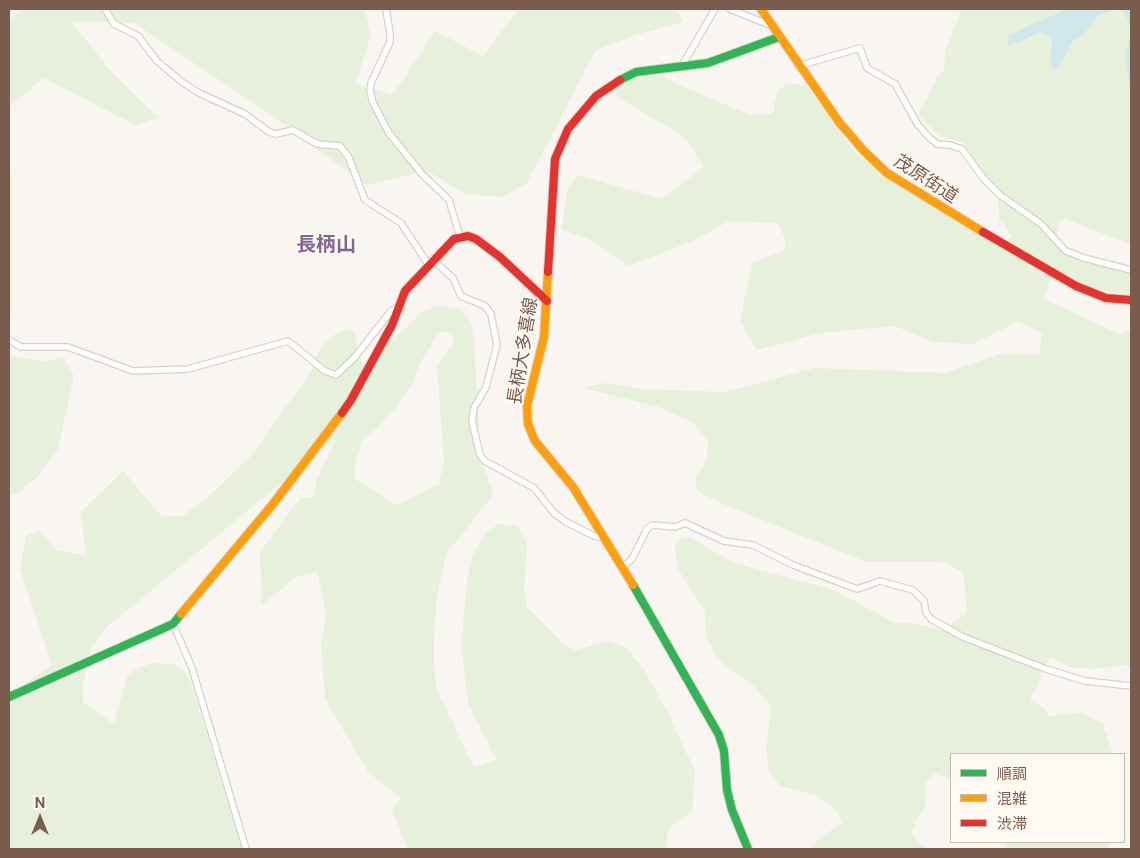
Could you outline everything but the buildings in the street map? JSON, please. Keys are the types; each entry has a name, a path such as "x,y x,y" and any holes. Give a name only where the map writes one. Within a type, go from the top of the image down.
{"main road":[{"name":"茂原街道","path":"761,9 798,66 839,122 864,152 887,173 924,198 1076,286 1106,298 1131,300"},
{"name":"長柄大多喜線","path":"748,849 732,810 727,790 724,751 719,735 605,538 573,487 535,441 528,424 527,406 542,344 547,301 555,159 568,129 585,107 612,84 636,72 683,64 708,63 779,37"},
{"path":"9,697 173,624 273,504 351,400 392,325 405,291 448,243 460,237 468,236 476,239 500,257 547,301"}],"street":[{"path":"105,9 114,24 138,36 157,61 182,82 199,93 245,114 269,132 276,134 292,130 317,144 340,146 346,151 365,200 401,223 430,262 453,278 461,296 486,306 491,314 497,345 486,387 474,408 472,421 480,456 534,488 554,514 566,522 594,536 605,538"},
{"path":"386,9 390,42 371,83 370,91 373,103 389,133 422,174 449,200 460,237"},
{"path":"683,64 715,9"},
{"path":"730,9 772,26"},
{"path":"798,66 860,48 867,68 895,84 918,125 928,136 937,144 950,145 962,150 984,179 1000,195 1041,224 1066,252 1131,270"},
{"path":"9,340 21,347 68,347 133,371 188,368 288,341 326,371 336,375 355,357 391,311 399,307"},
{"path":"623,567 632,559 647,529 652,525 675,527 685,523 724,541 753,545 793,566 857,589 880,581 913,590 924,601 926,612 931,619 963,636 1046,670 1085,681 1131,686"},
{"path":"173,624 192,668 246,849"}],"green space":[{"path":"25,9 364,9 371,34 356,84 393,95 435,31 483,56 519,9 655,9 677,11 683,22 635,35 596,50 527,183 502,197 466,194 427,171 366,185 270,114 134,23 71,21 108,68 159,118 135,125 44,78 9,107 9,19"},
{"path":"961,9 1067,9 1046,20 1027,39 1041,32 1052,36 1050,48 1058,70 1067,49 1073,41 1083,35 1098,16 1122,9 1129,23 1130,36 1125,54 1131,98 1131,244 1065,219 1059,221 1056,246 1088,260 1131,265 1131,295 1121,295 1084,286 1061,273 1050,279 1044,299 1119,334 1131,330 1131,668 1126,665 1093,669 1070,667 1050,656 1030,700 1044,708 1049,716 1081,713 1103,724 1112,753 950,753 950,779 935,774 926,780 925,807 917,819 912,832 918,843 928,849 810,849 820,838 843,822 836,810 815,795 780,786 769,771 766,751 771,706 754,686 727,667 716,655 706,638 705,612 678,569 675,547 680,539 689,537 734,563 834,590 895,623 911,623 944,630 967,612 963,572 942,562 866,562 716,501 698,491 695,479 707,460 708,440 693,423 659,407 583,388 605,383 640,389 725,392 814,368 945,373 999,354 1039,355 1042,333 1018,321 973,344 933,342 895,326 819,333 757,350 740,321 752,263 786,249 784,236 778,223 729,221 691,242 628,266 593,241 562,230 567,190 577,175 662,199 703,167 691,145 677,132 617,97 612,86 648,69 690,90 751,115 770,114 775,111 774,102 779,89 788,84 806,85 856,154 913,195 996,246 1013,237 999,219 998,198 964,143 939,136 918,115 937,78 944,70 945,52"},
{"path":"9,173 11,175 11,314 9,309"},
{"path":"435,306 459,308 470,321 474,339 480,454 493,495 446,554 437,596 434,635 434,667 437,691 474,767 497,760 468,703 461,646 468,574 473,555 486,532 499,524 518,526 527,544 524,589 527,607 565,646 576,650 610,641 625,647 642,666 666,709 695,771 692,811 669,828 665,849 407,849 392,810 401,798 368,772 325,699 321,643 326,614 317,571 295,577 262,606 260,552 301,497 313,498 317,479 338,436 107,627 91,647 83,683 83,702 114,724 127,677 137,668 153,663 172,664 182,668 190,680 242,849 9,849 9,695 52,665 20,569 26,536 39,530 57,550 87,556 80,513 123,471 162,517 183,516 208,497 249,458 308,377 317,354 326,342 338,332 353,329 363,369 422,312","holes":["445,331 453,336 453,345 437,366 444,463 439,484 397,505 355,479 355,465 362,440 376,429 395,408 410,387 424,356 438,334"]},
{"path":"9,355 46,362 63,357 74,376 58,449 36,478 17,494 9,495"},
{"path":"1005,843 1110,843 1108,849 1006,849"}],"water":[{"path":"1067,9 1117,9 1098,16 1083,35 1073,41 1057,70 1051,68 1051,36 1041,32 1008,46 1009,35"},
{"path":"1122,9 1131,9 1131,98 1125,54 1130,36 1129,23"}],"traffic: fast":[{"path":"620,80 636,72 708,63 779,37"},
{"path":"633,585 719,735 724,751 727,790 732,810 748,849"},
{"path":"9,697 173,624 181,614"}],"traffic: slow":[{"path":"761,9 839,122 864,151 887,173 983,232"},
{"path":"548,272 544,337 527,406 528,424 535,441 573,487 633,585"},
{"path":"181,614 273,504 342,413"}],"traffic: jam":[{"path":"548,272 555,159 568,129 596,96 620,80"},
{"path":"983,232 1076,286 1106,298 1131,300"},
{"path":"342,413 392,325 405,291 454,239 468,236 476,239 500,257 547,301"}],"district":[{"name":"長柄山","path":"326,245"}]}
